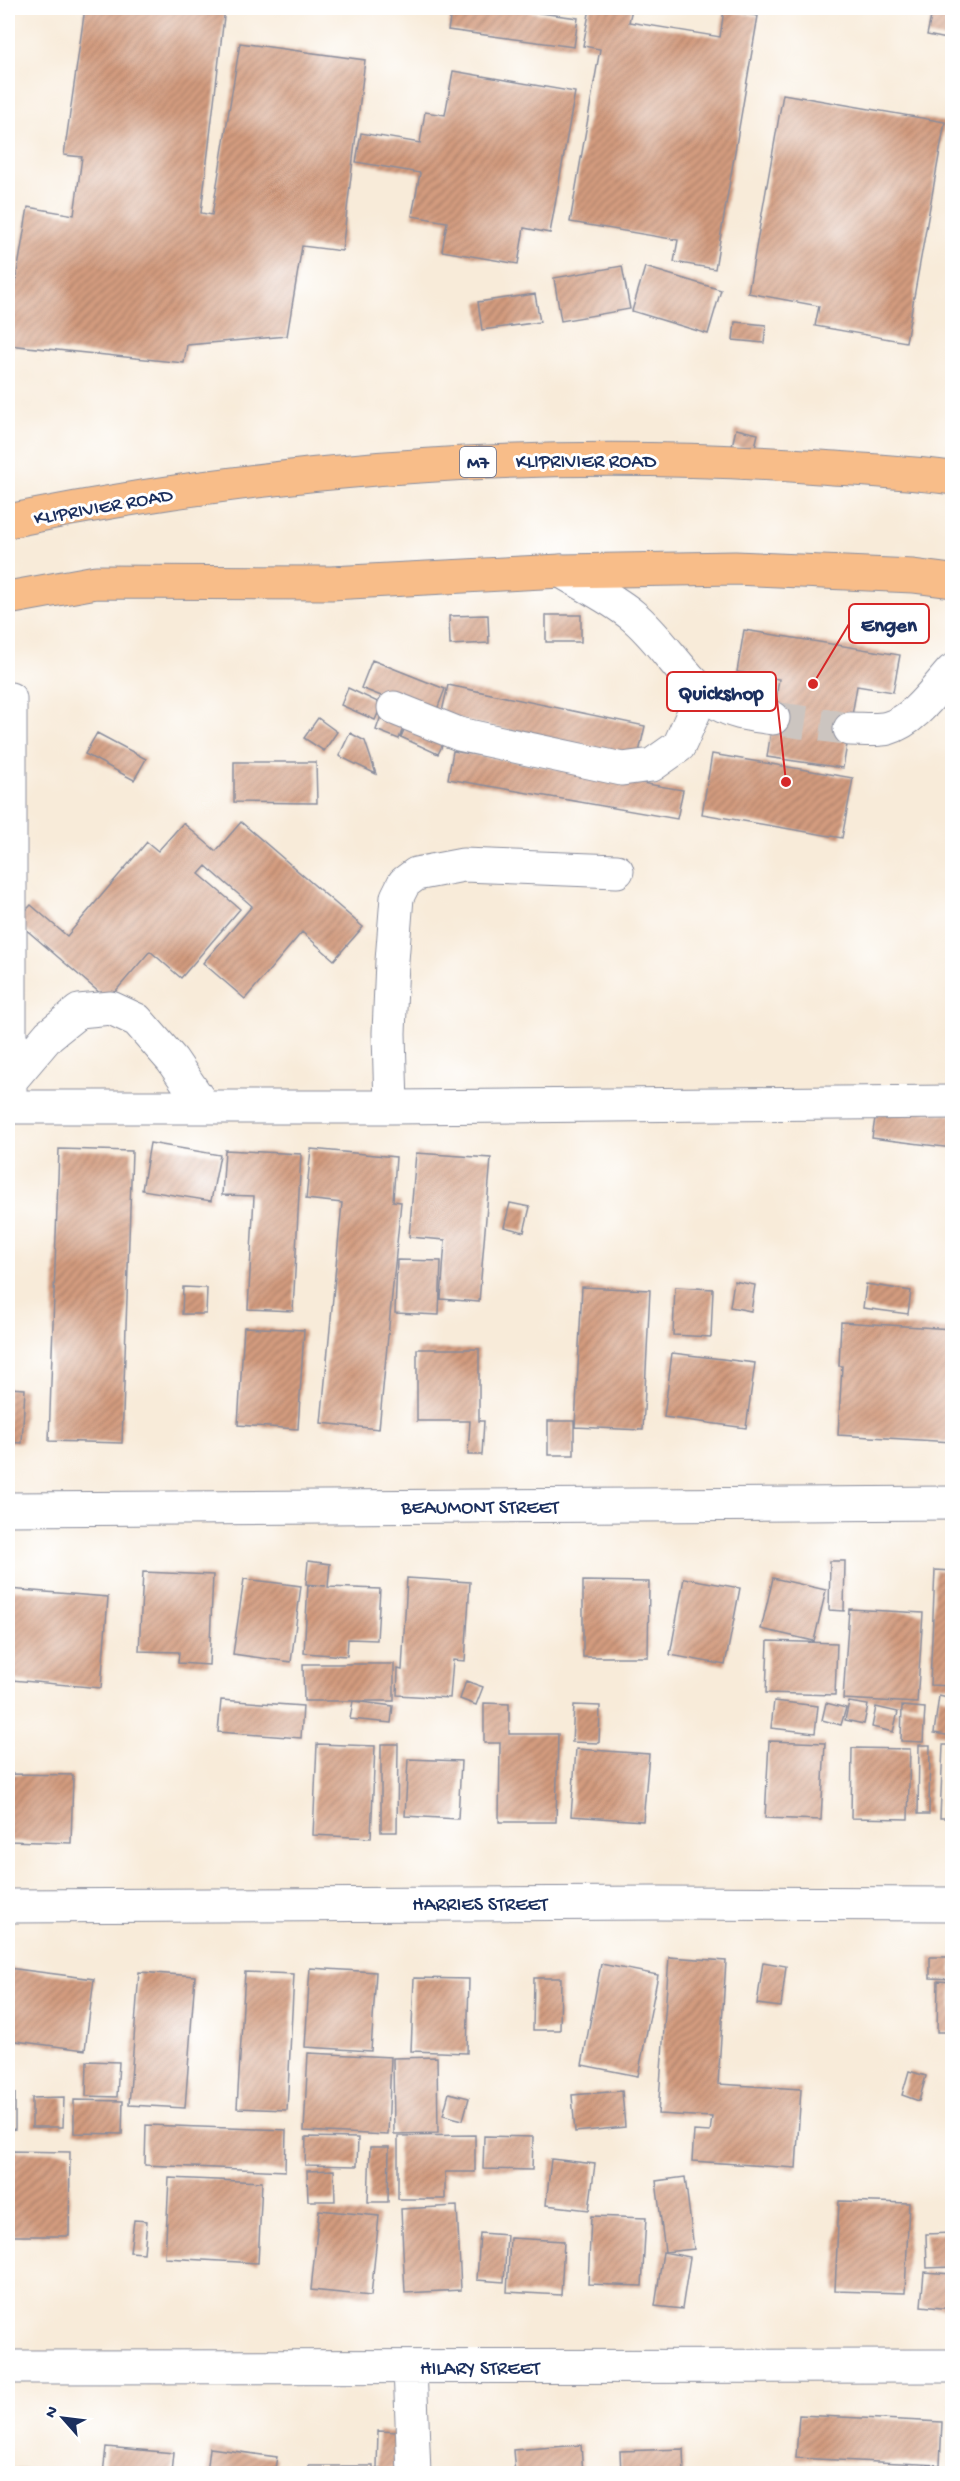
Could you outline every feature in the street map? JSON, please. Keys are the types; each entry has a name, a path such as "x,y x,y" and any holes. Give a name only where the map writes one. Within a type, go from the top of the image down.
{"main road":[{"name":"KLIPRIVIER ROAD","path":"8,521 93,504 294,476 386,467 518,460 730,460 952,478"},
{"path":"8,598 96,582 331,583 561,571 735,568 913,576 952,581"}],"street":[{"path":"561,571 632,615 661,643 703,692 720,705 737,712 773,718"},
{"path":"850,729 887,729 898,723 914,713 952,671"},
{"path":"394,708 459,734 622,768 652,765 679,746 703,692"},
{"path":"9,1098 10,699"},
{"path":"391,1107 389,1033 392,961 397,897 405,883 416,874 463,865 617,871"},
{"path":"9,1098 49,1035 79,1011 111,1008 137,1020 172,1060 204,1107"},
{"path":"9,1098 204,1107 952,1102"},
{"name":"BEAUMONT STREET","path":"8,1509 952,1503"},
{"name":"HARRIES STREET","path":"8,1906 952,1904"},
{"name":"HILARY STREET","path":"8,2367 952,2366"},
{"path":"410,2367 414,2474"}],"building":[{"path":"85,8 225,8 201,213 212,215 240,43 365,60 342,251 302,246 287,336 187,345 184,363 8,345 8,328 28,207 74,215 82,157 64,155"},
{"path":"452,8 501,8 578,18 574,47 448,30"},
{"path":"590,8 632,9 629,22 720,37 724,10 758,16 715,269 674,262 678,240 570,222 600,49 583,46"},
{"path":"933,8 952,8 952,40 927,35"},
{"path":"453,71 575,92 550,233 524,228 518,264 442,251 447,222 412,216 420,173 356,162 361,133 420,143 425,112 445,115"},
{"path":"783,94 945,122 906,342 815,326 819,306 748,293"},
{"path":"622,266 630,309 561,321 554,278"},
{"path":"645,267 721,290 708,334 632,311"},
{"path":"535,294 540,322 482,330 478,302"},
{"path":"735,322 766,325 764,343 733,340"},
{"path":"736,429 758,434 754,451 732,446"},
{"path":"488,615 489,643 450,645 449,616"},
{"path":"546,615 581,615 581,642 546,642"},
{"path":"744,630 900,655 893,692 857,686 843,768 767,757 779,679 737,672"},
{"path":"372,660 445,689 434,717 361,688"},
{"path":"448,685 645,726 638,757 441,716"},
{"path":"348,688 382,704 375,720 341,705"},
{"path":"383,710 406,719 399,739 376,730"},
{"path":"318,718 337,732 324,751 304,738"},
{"path":"407,723 445,740 438,754 401,737"},
{"path":"97,733 146,759 134,780 85,754"},
{"path":"350,733 365,741 376,774 339,756"},
{"path":"453,751 683,790 677,819 448,779"},
{"path":"712,754 853,778 842,838 702,814"},
{"path":"234,762 316,762 317,803 234,802"},
{"path":"241,822 363,927 334,960 302,932 245,999 203,963 252,906 206,866 199,874 240,909 181,978 150,951 108,1000 16,921 31,905 67,936 147,842 158,851 183,823 216,851"},
{"path":"877,1105 952,1115 952,1148 872,1138"},
{"path":"150,1143 220,1155 211,1201 142,1190"},
{"path":"59,1149 132,1151 122,1443 49,1441"},
{"path":"311,1149 396,1157 393,1201 401,1202 379,1429 321,1423 342,1203 306,1199"},
{"path":"225,1150 301,1154 293,1311 248,1309 254,1196 222,1195"},
{"path":"416,1153 491,1158 479,1302 441,1299 445,1240 409,1237"},
{"path":"510,1203 530,1207 524,1232 504,1227"},
{"path":"397,1260 441,1261 439,1315 395,1313"},
{"path":"734,1281 755,1285 751,1311 730,1307"},
{"path":"866,1284 911,1291 908,1314 863,1308"},
{"path":"183,1287 207,1288 206,1314 182,1314"},
{"path":"582,1287 650,1290 643,1430 575,1427"},
{"path":"675,1287 713,1289 711,1337 673,1335"},
{"path":"841,1322 952,1329 952,1442 838,1435 842,1366 839,1366"},
{"path":"244,1327 304,1330 298,1429 238,1425"},
{"path":"417,1349 479,1349 479,1421 484,1421 482,1455 468,1455 470,1421 417,1421"},
{"path":"672,1353 755,1363 746,1428 664,1417"},
{"path":"8,1388 25,1389 22,1443 8,1442"},
{"path":"548,1421 574,1421 574,1455 548,1455"},
{"path":"308,1561 330,1564 328,1587 380,1589 377,1640 348,1639 347,1656 304,1653 308,1585 326,1586 306,1584"},
{"path":"830,1561 845,1561 844,1611 829,1610"},
{"path":"935,1570 952,1571 952,1686 930,1685"},
{"path":"143,1572 213,1575 209,1665 178,1663 179,1652 139,1651"},
{"path":"407,1578 470,1582 465,1661 453,1660 450,1698 397,1695 398,1669 402,1670"},
{"path":"684,1578 740,1588 725,1665 670,1655"},
{"path":"773,1578 826,1590 814,1641 761,1629"},
{"path":"244,1579 301,1586 291,1662 233,1654"},
{"path":"583,1581 649,1582 648,1657 583,1657"},
{"path":"8,1589 108,1597 101,1688 12,1680 8,1708"},
{"path":"849,1609 923,1613 917,1703 843,1699"},
{"path":"768,1641 837,1643 835,1695 766,1693"},
{"path":"303,1664 394,1664 394,1701 304,1701"},
{"path":"466,1681 483,1687 476,1705 460,1699"},
{"path":"939,1696 952,1699 952,1736 934,1733"},
{"path":"221,1700 303,1706 301,1738 218,1732"},
{"path":"353,1701 393,1706 391,1723 350,1719"},
{"path":"774,1701 818,1706 815,1733 771,1728"},
{"path":"849,1702 868,1705 864,1724 845,1720"},
{"path":"484,1703 509,1704 509,1734 558,1734 556,1822 499,1822 500,1743 484,1743"},
{"path":"826,1703 846,1708 841,1725 822,1720"},
{"path":"574,1705 600,1706 599,1743 572,1742"},
{"path":"902,1706 925,1708 923,1742 901,1741"},
{"path":"876,1707 898,1712 893,1732 872,1727"},
{"path":"769,1741 825,1743 821,1820 765,1818"},
{"path":"317,1744 375,1746 371,1838 313,1835"},
{"path":"381,1744 398,1744 397,1832 381,1832"},
{"path":"919,1745 930,1745 929,1814 918,1814"},
{"path":"943,1745 952,1745 952,1818 940,1818"},
{"path":"852,1748 910,1749 908,1819 851,1818"},
{"path":"576,1749 649,1754 643,1821 571,1816"},
{"path":"408,1759 461,1761 458,1819 405,1816"},
{"path":"8,1774 73,1775 71,1843 8,1841"},
{"path":"669,1957 726,1961 718,2084 801,2089 796,2168 692,2161 694,2131 710,2132 712,2117 658,2114"},
{"path":"930,1957 952,1957 952,1979 930,1978"},
{"path":"763,1962 786,1966 781,2007 757,2004"},
{"path":"601,1964 658,1975 638,2076 582,2065"},
{"path":"8,1968 94,1979 85,2050 8,2040"},
{"path":"310,1968 376,1972 371,2051 305,2047"},
{"path":"139,1972 195,1976 185,2108 129,2105"},
{"path":"245,1972 294,1974 287,2110 237,2108"},
{"path":"414,1978 469,1979 467,2053 411,2051"},
{"path":"534,1978 561,1978 560,2030 533,2030"},
{"path":"938,1981 952,1982 952,2032 937,2032"},
{"path":"308,2053 391,2057 388,2135 304,2131"},
{"path":"437,2057 438,2133 394,2134 393,2058"},
{"path":"87,2061 119,2062 117,2097 86,2096"},
{"path":"909,2071 926,2076 919,2101 902,2095"},
{"path":"622,2091 625,2127 575,2132 572,2095"},
{"path":"8,2093 15,2093 15,2129 8,2130"},
{"path":"449,2093 469,2098 463,2120 443,2115"},
{"path":"64,2097 63,2127 32,2127 32,2098"},
{"path":"74,2100 123,2101 122,2134 74,2133"},
{"path":"146,2125 286,2130 285,2171 145,2165"},
{"path":"475,2135 475,2172 445,2172 445,2199 398,2199 398,2136"},
{"path":"484,2136 533,2137 532,2170 483,2169"},
{"path":"306,2137 358,2138 357,2166 305,2165"},
{"path":"370,2147 389,2147 388,2202 368,2202"},
{"path":"8,2151 70,2152 69,2236 8,2236"},
{"path":"551,2159 595,2164 589,2210 546,2205"},
{"path":"334,2170 335,2201 308,2201 307,2171"},
{"path":"685,2177 694,2249 665,2252 656,2181"},
{"path":"169,2178 262,2182 258,2263 165,2258"},
{"path":"839,2201 909,2203 905,2293 835,2291"},
{"path":"457,2206 461,2290 405,2293 401,2209"},
{"path":"319,2210 379,2216 371,2296 311,2290"},
{"path":"591,2216 646,2218 642,2286 588,2284"},
{"path":"134,2220 147,2221 144,2253 130,2252"},
{"path":"480,2233 507,2235 504,2282 477,2280"},
{"path":"952,2233 952,2267 927,2268 926,2234"},
{"path":"510,2238 564,2241 561,2295 507,2292"},
{"path":"663,2252 690,2257 682,2309 655,2306"},
{"path":"924,2272 952,2274 952,2309 921,2306"},
{"path":"799,2415 942,2422 940,2465 796,2458"},
{"path":"378,2431 400,2432 399,2469 377,2469"},
{"path":"581,2445 583,2474 515,2474 513,2450"},
{"path":"106,2447 174,2453 172,2474 103,2474"},
{"path":"210,2448 277,2457 274,2474 207,2474"},
{"path":"683,2449 684,2474 621,2474 620,2451"},
{"path":"309,2466 373,2466 373,2474 309,2474"},
{"path":"8,2469 61,2471 61,2474 8,2474"}],"tunnel":[{"path":"773,718 850,729"}],"place":[{"name":"Engen","path":"813,684"},
{"name":"Quickshop","path":"786,782"}]}
